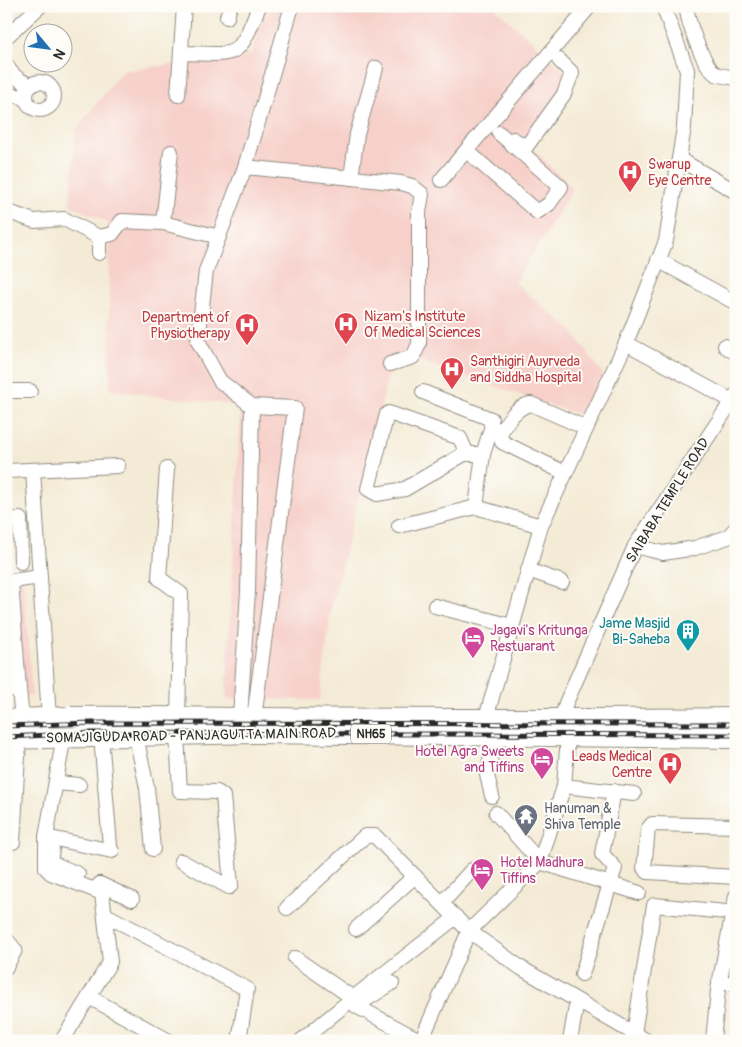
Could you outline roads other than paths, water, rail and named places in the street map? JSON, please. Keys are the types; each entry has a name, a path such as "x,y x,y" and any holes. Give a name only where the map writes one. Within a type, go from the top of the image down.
{"highway":[{"name":"SOMAJIGUDA ROAD - PANJAGUTTA MAIN ROAD","path":"14,719 49,718 171,726 491,726"},
{"name":"SOMAJIGUDA ROAD - PANJAGUTTA MAIN ROAD","path":"12,739 64,736 136,736 171,726 247,718 565,729 631,735 736,738"},
{"name":"SOMAJIGUDA ROAD - PANJAGUTTA MAIN ROAD","path":"565,729 736,718"}],"street":[{"path":"6,37 40,6"},
{"path":"178,96 184,6"},
{"path":"181,53 230,54 238,50 246,41 260,6"},
{"path":"247,718 270,593 295,408 252,406 220,381 198,341 206,270 245,167 292,6"},
{"path":"441,180 467,151 494,128 590,6"},
{"path":"492,796 487,775 491,726 512,626 541,526 626,343 666,241 684,127 685,64 663,6"},
{"path":"687,6 686,15 703,56 715,74 736,78"},
{"path":"685,64 703,56"},
{"path":"494,128 526,147 564,94 571,79 570,70 559,60"},
{"path":"6,64 9,71 29,92 6,95"},
{"path":"350,178 356,134 376,68"},
{"path":"467,151 537,212 544,210 561,187 494,128"},
{"path":"163,223 171,152"},
{"path":"679,159 736,192"},
{"path":"245,167 401,183 412,186 422,194 419,212 419,344 413,357 390,364"},
{"path":"6,211 34,221 64,219 99,237 112,234 122,221 163,223 219,237"},
{"path":"99,237 99,253"},
{"path":"658,260 736,303"},
{"path":"626,343 734,399"},
{"path":"6,390 30,390"},
{"path":"423,392 491,419 491,429 483,454 476,508"},
{"name":"SAIBABA TEMPLE ROAD","path":"540,862 564,786 566,703 635,546 734,399"},
{"path":"565,473 502,442 500,434 506,421 526,405 531,404 586,428"},
{"path":"247,718 252,406"},
{"path":"467,454 460,438 389,413 387,414 368,489 377,494 405,489 467,454 483,454"},
{"path":"6,471 118,466"},
{"path":"167,469 159,578 181,594 171,726 180,791 217,792 223,796 231,885 229,887 181,860"},
{"path":"33,470 49,718"},
{"path":"399,526 476,508 541,526"},
{"path":"6,520 20,519 21,562"},
{"path":"635,546 663,553 695,548 728,538 736,528"},
{"path":"6,563 38,560"},
{"path":"528,570 562,582"},
{"path":"14,719 9,581 40,577"},
{"path":"248,591 270,593"},
{"path":"435,606 512,626"},
{"path":"64,736 56,783 46,868 48,871 132,899"},
{"path":"50,838 111,849 102,736"},
{"path":"136,736 146,788 153,848"},
{"path":"12,739 13,842"},
{"path":"56,783 79,785"},
{"path":"564,786 634,794"},
{"path":"582,974 615,868 602,854 614,791"},
{"path":"496,813 540,862 639,893"},
{"path":"736,826 652,824 648,829 644,868 648,872 736,878"},
{"path":"287,908 364,836 370,834 375,836 469,931 521,968 641,1038 654,905 734,913"},
{"path":"392,983 356,1006 421,1041 469,931 540,862"},
{"path":"442,903 472,870"},
{"path":"356,929 414,876"},
{"path":"62,1041 110,962 103,896 97,887"},
{"path":"713,1041 719,982 736,896"},
{"path":"106,915 246,989 240,1041"},
{"path":"302,1041 353,998 456,917"},
{"path":"6,967 10,944"},
{"path":"294,958 353,998"},
{"path":"719,982 736,984"},
{"path":"89,997 169,1041"},
{"path":"570,1041 576,1001"}],"railway":[{"path":"6,726 92,723 736,724"},
{"path":"6,737 93,733 736,735"}],"place":[{"name":"Swarup Eye Centre","path":"630,193"},
{"name":"Nizam's Institute Of Medical Sciences","path":"346,345"},
{"name":"Department of Physiotherapy","path":"247,346"},
{"name":"Santhigiri Auyrveda and Siddha Hospital","path":"452,390"},
{"name":"Jame Masjid Bi-Saheba","path":"688,652"},
{"name":"Jagavi's Kritunga Restuarant","path":"473,659"},
{"name":"Hotel Agra Sweets and Tiffins","path":"542,780"},
{"name":"Leads Medical Centre","path":"670,785"},
{"name":"Hanuman & Shiva Temple","path":"526,837"},
{"name":"Hotel Madhura Tiffins","path":"482,891"}]}
